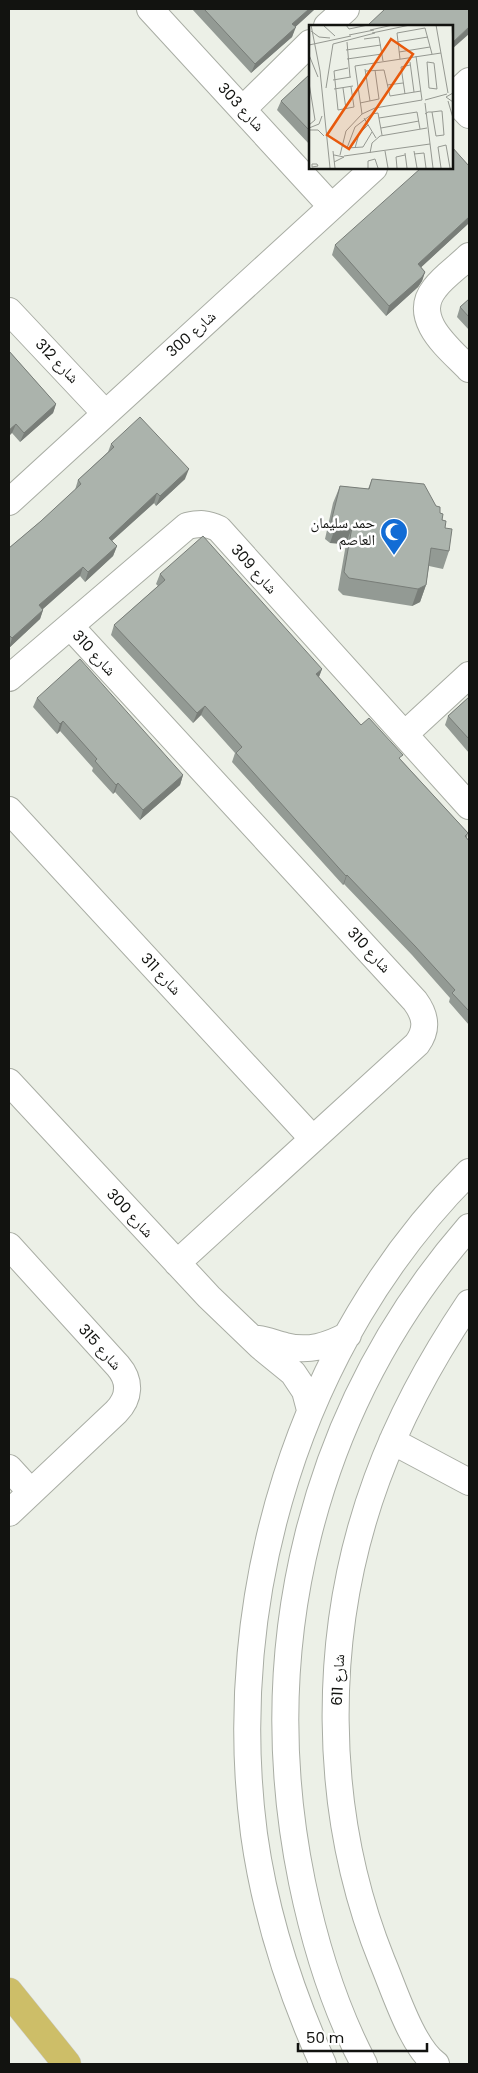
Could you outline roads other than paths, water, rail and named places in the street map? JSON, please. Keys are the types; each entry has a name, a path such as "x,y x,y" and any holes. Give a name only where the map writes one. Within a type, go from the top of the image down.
{"highway":[{"path":"9,1992 67,2064"},
{"path":"44,2036 84,2064"}],"street":[{"name":"شارع 303","path":"150,9 331,206"},
{"path":"328,25 346,9"},
{"path":"243,109 309,43"},
{"path":"453,96 469,81"},
{"path":"453,98 469,115"},
{"name":"شارع 300","path":"9,502 373,169"},
{"path":"469,256 433,290 427,307 431,325 436,333 469,369"},
{"name":"شارع 312","path":"12,320 105,413"},
{"name":"شارع 309","path":"9,678 187,526 198,523 209,524 219,529 469,806"},
{"name":"شارع 310","path":"70,626 420,1008 424,1015 424,1030 417,1044 177,1263"},
{"path":"405,734 469,675"},
{"name":"شارع 311","path":"9,810 313,1139"},
{"name":"شارع 300","path":"9,1082 224,1312 255,1339 260,1346 293,1373 305,1391 310,1410"},
{"path":"461,1180 458,1203 469,1212"},
{"path":"324,2064 289,1977 269,1910 254,1833 248,1749 251,1658 255,1614 262,1570 281,1493 310,1410 348,1335 392,1263 461,1180"},
{"path":"364,2064 339,2008 326,1972 306,1899 296,1852 285,1764 284,1722 288,1644 299,1575 317,1505 337,1444 355,1402 372,1368 412,1301 469,1227"},
{"name":"شارع 315","path":"9,1246 118,1366 123,1372 128,1386 125,1400 121,1407 9,1513"},
{"name":"شارع 611","path":"436,2064 428,2059 417,2042 380,1955 363,1907 344,1824 338,1759 337,1676 346,1599 364,1519 392,1441 429,1366 469,1303"},
{"name":"شارع 300","path":"255,1339 304,1349 326,1345 348,1335"},
{"path":"392,1441 469,1482"},
{"path":"9,1468 31,1492"}],"place":[{"name":"حمد سليمان العاصم","path":"394,556"}]}
